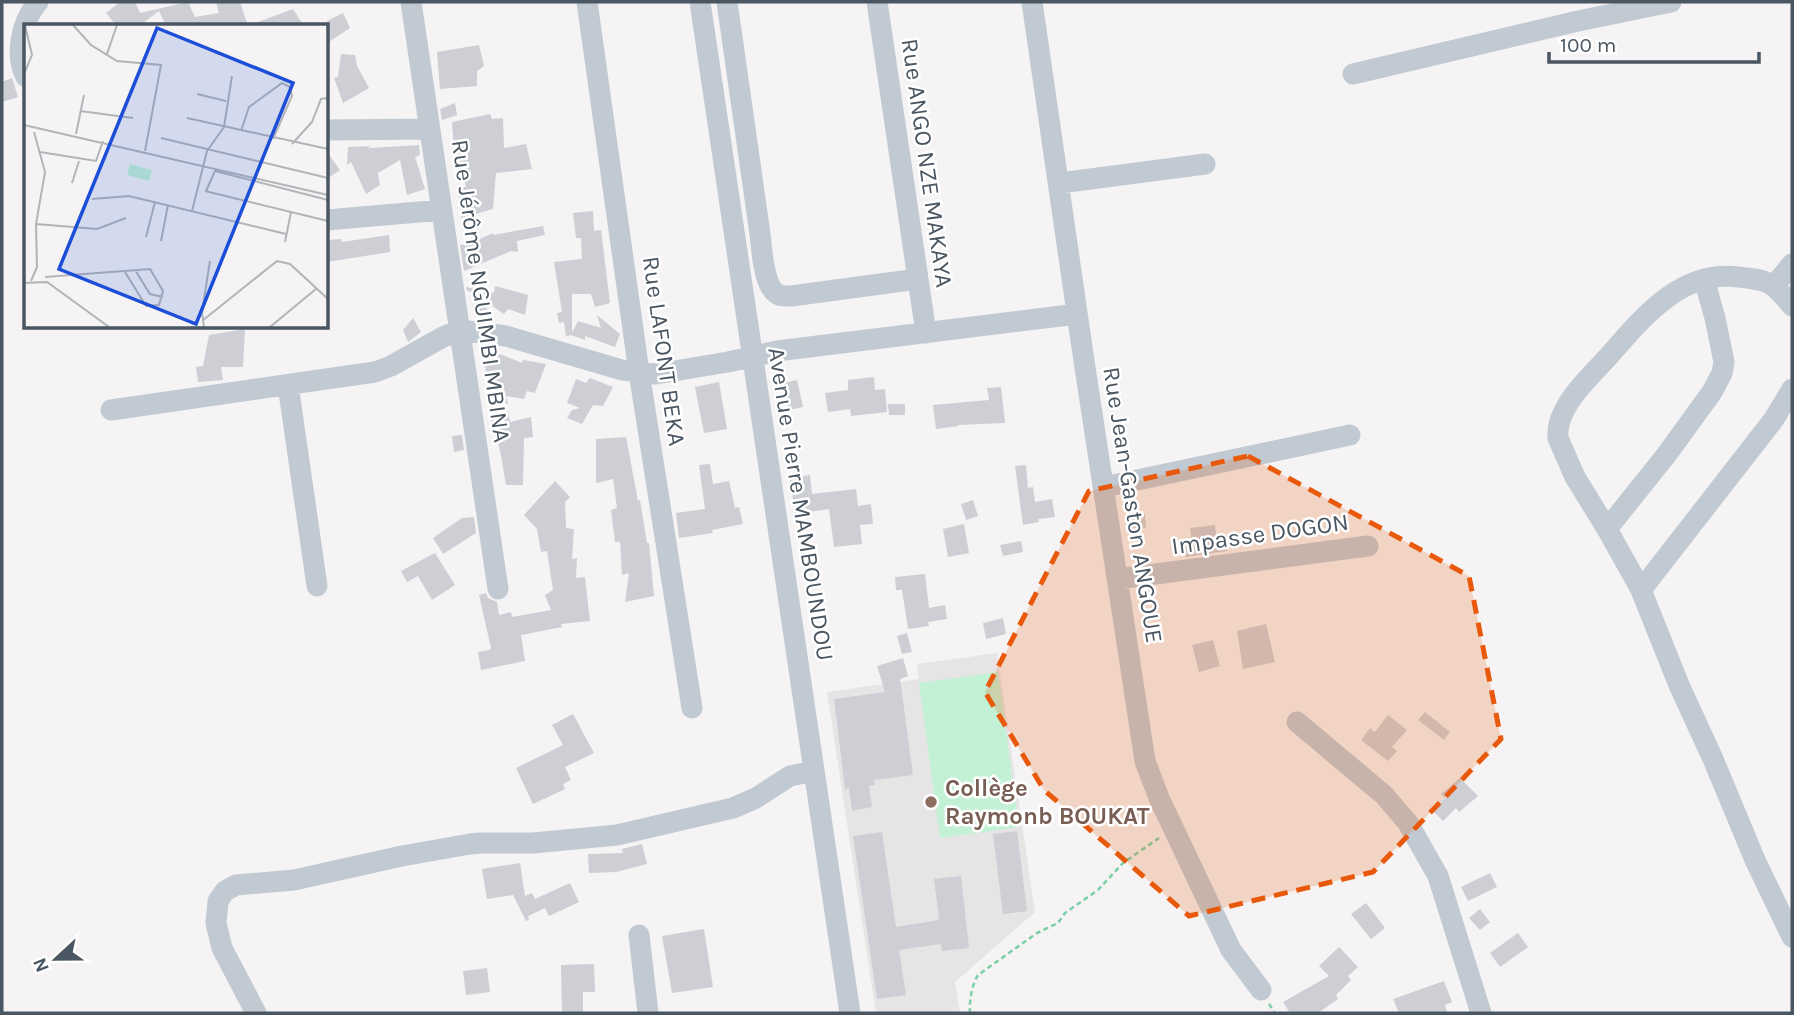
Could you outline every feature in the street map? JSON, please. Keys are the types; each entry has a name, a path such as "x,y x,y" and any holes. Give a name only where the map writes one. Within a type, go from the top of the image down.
{"street":[{"path":"25,24 30,11 38,2"},
{"name":"Rue Jérôme NGUIMBI MBINA","path":"411,2 498,589"},
{"name":"Rue LAFONT BEKA","path":"587,2 639,372 692,708"},
{"name":"Avenue Pierre MAMBOUNDOU","path":"700,2 850,1013"},
{"path":"727,2 765,272 771,288 780,296 791,296 918,279"},
{"name":"Rue ANGO NZE MAKAYA","path":"877,2 926,333"},
{"name":"Rue Jean-Gaston ANGOUE","path":"1032,2 1145,761 1159,798 1231,950 1261,990"},
{"path":"1353,74 1671,2"},
{"path":"24,27 20,38 24,72"},
{"path":"329,130 430,129"},
{"path":"1059,183 1205,164"},
{"path":"329,220 442,209"},
{"path":"1774,286 1792,264"},
{"path":"1792,306 1768,281 1728,275 1704,279 1668,295 1650,310 1576,391 1558,423 1558,438 1562,449 1575,477 1608,529 1641,590 1755,860 1792,937"},
{"path":"1608,529 1688,426 1722,373 1724,362 1704,279"},
{"path":"111,410 375,372 460,330 506,337 622,370 656,374 777,351 1077,314"},
{"path":"288,384 317,586"},
{"path":"1641,590 1773,419 1792,389"},
{"path":"1104,487 1350,435"},
{"name":"Impasse DOGON","path":"1118,579 1368,546"},
{"path":"1297,722 1384,795 1408,823 1438,876 1481,1013"},
{"path":"256,1013 222,948 216,923 218,901 225,891 236,885 295,880 481,842 533,843 617,835 733,808 756,798 790,776 814,771"},
{"path":"639,935 648,1013"}],"path":[{"path":"970,1013 975,979 978,975 1037,933 1058,923 1065,913 1098,890 1123,863 1156,841 1171,824"}],"highlighted area":[{"path":"1248,456 1469,576 1501,739 1373,872 1189,916 1044,790 985,692 1089,491"}],"shaded area":[{"name":"Collège Raymonb BOUKAT","path":"997,653 1035,912 955,982 960,1013 876,1013 827,692 919,679 917,664"}],"green space":[{"path":"998,672 1019,827 940,838 919,683"}],"building":[{"path":"120,2 135,2 140,13 188,2 195,17 219,13 216,2 240,2 247,24 165,24 159,11 142,24 115,24 106,13"},
{"path":"293,9 303,24 253,24"},
{"path":"343,13 350,28 329,42 327,21"},
{"path":"479,45 484,66 477,71 477,86 440,89 437,52"},
{"path":"341,54 355,55 357,66 369,88 343,103 334,78 338,77"},
{"path":"12,78 18,97 2,102 2,82"},
{"path":"455,103 457,115 442,120 440,109"},
{"path":"490,114 492,119 503,118 504,148 526,144 532,169 496,173 493,209 461,218 458,187 466,187 457,148 454,149 452,122"},
{"path":"419,145 420,155 415,157 425,189 407,195 400,160 378,173 380,185 366,194 351,162 347,165 348,147"},
{"path":"329,155 340,170 329,178"},
{"path":"593,211 594,231 601,230 610,303 595,307 591,294 572,294 572,333 578,321 601,328 597,315 620,334 615,347 585,336 585,340 566,336 564,322 559,323 557,313 562,312 554,262 582,259 581,238 576,238 573,213"},
{"path":"543,226 545,235 517,241 518,252 511,251 464,271 460,245 493,233"},
{"path":"389,235 390,252 329,262 329,240 341,239 342,242"},
{"path":"495,286 528,295 525,315 508,309 504,314 488,303 486,314 473,309 477,296 466,287 494,293"},
{"path":"413,318 421,332 408,342 403,330"},
{"path":"245,329 243,367 221,367 223,380 198,382 196,367 203,366 209,335"},
{"path":"500,354 522,363 523,360 546,364 535,393 527,391 524,399 506,396 508,404 490,398 485,365"},
{"path":"874,377 875,390 885,389 887,412 851,416 850,409 828,412 825,393 848,390 848,380"},
{"path":"590,378 613,387 603,406 593,405 582,424 567,418 572,410 580,408 567,403 576,379 586,383"},
{"path":"797,380 803,407 789,410 783,383"},
{"path":"719,382 727,429 704,433 695,387"},
{"path":"1001,387 1005,423 936,429 933,405 989,400 987,388"},
{"path":"888,404 905,404 905,415 889,415"},
{"path":"508,411 510,422 531,417 533,437 524,438 523,485 506,485 490,416"},
{"path":"462,435 464,450 454,452 452,436"},
{"path":"626,437 649,543 654,596 625,602 629,573 622,575 620,542 615,542 611,510 617,508 613,479 596,483 596,439"},
{"path":"710,464 713,484 729,481 735,508 739,507 743,524 712,530 713,533 679,538 676,513 705,509 699,465"},
{"path":"1026,465 1028,488 1033,487 1035,502 1052,499 1055,517 1038,519 1039,522 1023,525 1015,466"},
{"path":"810,475 812,494 856,489 858,506 871,504 873,524 860,525 862,544 834,547 829,509 795,514 790,478"},
{"path":"555,481 570,497 565,502 566,528 574,529 572,559 577,558 576,578 585,577 590,621 561,624 562,627 521,635 525,661 481,670 478,652 491,648 479,595 486,593 488,598 497,602 499,615 511,612 512,617 551,610 545,595 553,590 547,551 541,552 537,529 524,515"},
{"path":"973,500 978,516 966,520 961,504"},
{"path":"1145,514 1146,528 1131,529 1129,516"},
{"path":"474,517 476,533 443,554 433,538 462,518"},
{"path":"964,524 969,553 948,557 943,529"},
{"path":"1215,525 1217,545 1226,543 1227,551 1186,557 1184,546 1192,545 1190,528"},
{"path":"1021,541 1023,552 1003,556 1000,545"},
{"path":"435,553 455,585 432,600 418,576 407,582 401,571"},
{"path":"925,574 929,608 945,605 947,619 928,622 929,626 908,629 902,590 896,590 895,577"},
{"path":"1003,618 1006,634 986,639 983,623"},
{"path":"1266,624 1275,662 1243,669 1237,631"},
{"path":"907,633 912,652 902,654 897,636"},
{"path":"1213,640 1220,666 1199,672 1192,645"},
{"path":"903,658 908,676 900,679 913,775 874,780 875,785 869,786 872,807 852,811 849,788 845,789 834,699 885,692 877,666"},
{"path":"1425,712 1450,732 1444,740 1418,720"},
{"path":"573,714 594,753 565,767 571,780 563,784 565,789 533,804 516,768 563,745 552,725"},
{"path":"1388,715 1407,730 1392,747 1397,751 1388,761 1361,740 1370,728 1375,732"},
{"path":"1460,778 1478,796 1459,812 1456,808 1443,821 1432,810 1445,798 1441,794"},
{"path":"1017,831 1027,911 1003,914 993,834"},
{"path":"882,832 896,927 939,920 934,879 961,876 969,948 942,951 941,944 899,950 906,995 877,999 853,836"},
{"path":"642,844 647,864 616,872 589,873 588,854 623,853 622,849"},
{"path":"520,863 525,896 532,893 535,899 570,883 579,902 549,916 545,908 528,916 529,920 526,921 513,895 487,899 482,869"},
{"path":"1490,873 1497,887 1468,901 1461,887"},
{"path":"1366,903 1385,928 1371,939 1351,914"},
{"path":"1480,909 1490,922 1480,930 1469,918"},
{"path":"704,929 713,987 672,993 662,936"},
{"path":"1518,933 1528,947 1500,967 1490,953"},
{"path":"1339,947 1358,967 1348,976 1351,980 1336,995 1338,999 1318,1013 1290,1013 1283,1002 1329,976 1319,966"},
{"path":"594,964 595,992 583,992 583,1013 562,1013 561,965"},
{"path":"487,968 490,992 466,995 463,971"},
{"path":"1444,981 1452,1002 1445,1005 1447,1013 1399,1013 1393,999"}],"place":[{"name":"Collège Raymonb BOUKAT","path":"931,802"}]}
